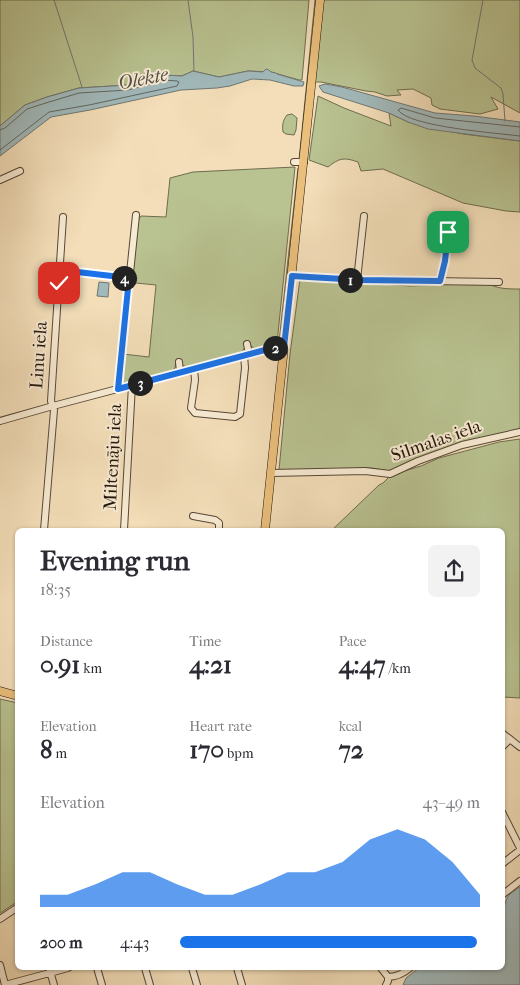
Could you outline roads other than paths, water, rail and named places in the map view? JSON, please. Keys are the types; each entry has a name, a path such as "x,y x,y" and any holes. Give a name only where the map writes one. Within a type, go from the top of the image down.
{"main road":[{"path":"265,528 320,0"},
{"path":"0,691 15,695"}],"street":[{"path":"294,162 304,162"},
{"path":"0,180 20,171"},
{"path":"118,389 136,216"},
{"path":"357,280 364,216"},
{"name":"Linu iela","path":"44,528 54,410 51,402 63,217"},
{"path":"440,281 445,261 448,232"},
{"path":"60,270 129,278"},
{"path":"292,276 357,280 499,282"},
{"path":"194,369 195,380 191,408 195,413 235,417 240,414 248,344"},
{"path":"0,421 180,372 284,347"},
{"path":"179,362 180,372"},
{"name":"Miltenāju iela","path":"124,528 132,385"},
{"name":"Silmalas iela","path":"271,473 365,470 390,474 418,460 462,445 520,432"},
{"path":"193,516 215,520 219,523 219,528"},
{"path":"505,735 520,747"},
{"path":"505,744 510,739"},
{"path":"505,818 520,849 505,862"},
{"path":"505,893 520,881"},
{"path":"0,919 15,909"},
{"path":"0,965 5,985 49,970 54,985"},
{"path":"98,970 102,985"},
{"path":"146,970 150,985"},
{"path":"192,970 196,985"},
{"path":"238,970 242,985"},
{"path":"383,970 388,977 386,985"},
{"path":"388,977 393,977 407,970"}],"water":[{"name":"Olekte","path":"266,69 304,82 303,86 252,79 230,86 181,90 51,117 0,156 0,126 25,105 47,97 79,88 128,85 163,75 182,76 193,71 219,77 248,71 263,72"},
{"path":"325,84 435,113 520,122 520,141 428,129 389,113 323,92 319,86"},
{"path":"99,282 109,283 108,297 97,296"},
{"path":"520,887 520,985 403,985 406,978 416,970 505,970 505,903 510,894"}],"waterway":[{"path":"54,0 82,87"},
{"path":"188,0 193,37 194,71"},
{"path":"483,0 472,60 475,68 501,88 505,121"}]}
